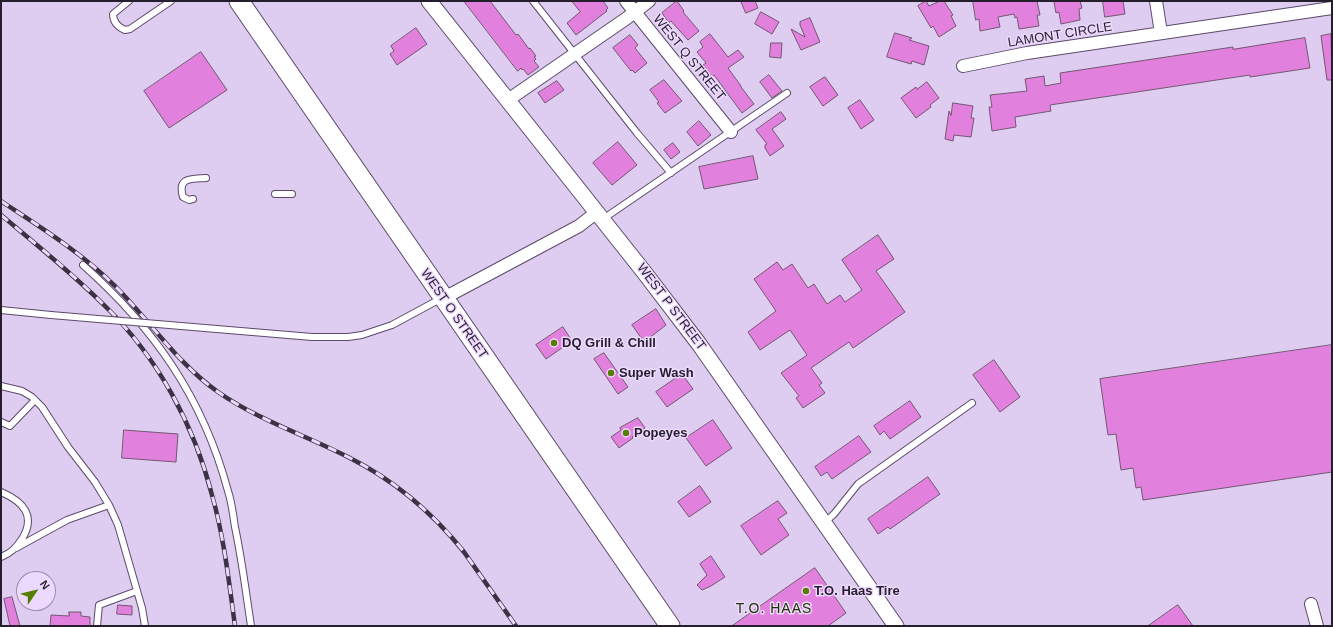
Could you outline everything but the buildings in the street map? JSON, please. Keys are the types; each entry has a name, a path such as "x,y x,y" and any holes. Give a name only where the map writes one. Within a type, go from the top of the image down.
{"main road":[{"name":"WEST O STREET","path":"239,1 670,626"}],"street":[{"name":"WEST P STREET","path":"429,1 600,216 699,344 825,522 896,626"},
{"name":"WEST Q STREET","path":"626,1 731,132"},
{"path":"508,100 649,1"},
{"path":"1156,1 1161,33"},
{"name":"LAMONT CIRCLE","path":"963,66 1028,53 1161,33 1316,6 1332,8"},
{"path":"444,298 600,216"},
{"path":"1311,604 1317,626"}],"lane":[{"path":"129,1 113,14 113,19 119,28 125,30 130,29 172,1"},
{"path":"533,1 670,173"},
{"path":"600,216 670,173 787,93"},
{"path":"193,199 189,200 183,197 181,190 182,184 186,180 206,178"},
{"path":"275,194 292,194"},
{"path":"83,265 126,306 155,341 187,388 208,432 218,456 229,492 241,556 251,626"},
{"path":"1,310 312,337 348,337 362,335 392,325 444,298"},
{"path":"1,386 22,391 42,407 68,447 95,482 109,505 118,525 142,608 145,626"},
{"path":"1,422 10,426 35,400"},
{"path":"825,522 834,514 858,484 972,403"},
{"path":"1,492 15,499 29,518 29,524 25,534 16,548"},
{"path":"1,557 67,520 109,505"},
{"path":"97,626 99,604 137,591"}],"railway":[{"path":"1,201 89,262 128,299 190,369 218,392 249,411 332,449 365,466 411,498 452,537 516,626"},
{"path":"1,215 68,271 106,307 142,348 158,370 172,394 195,443 212,495 223,543 235,626"}],"place":[{"name":"DQ Grill & Chill","path":"554,343"},
{"name":"Super Wash","path":"611,373"},
{"name":"Popeyes","path":"626,433"},
{"name":"T.O. Haas Tire","path":"806,591"}],"district":[{"name":"T.O. HAAS","path":"774,609"}]}
